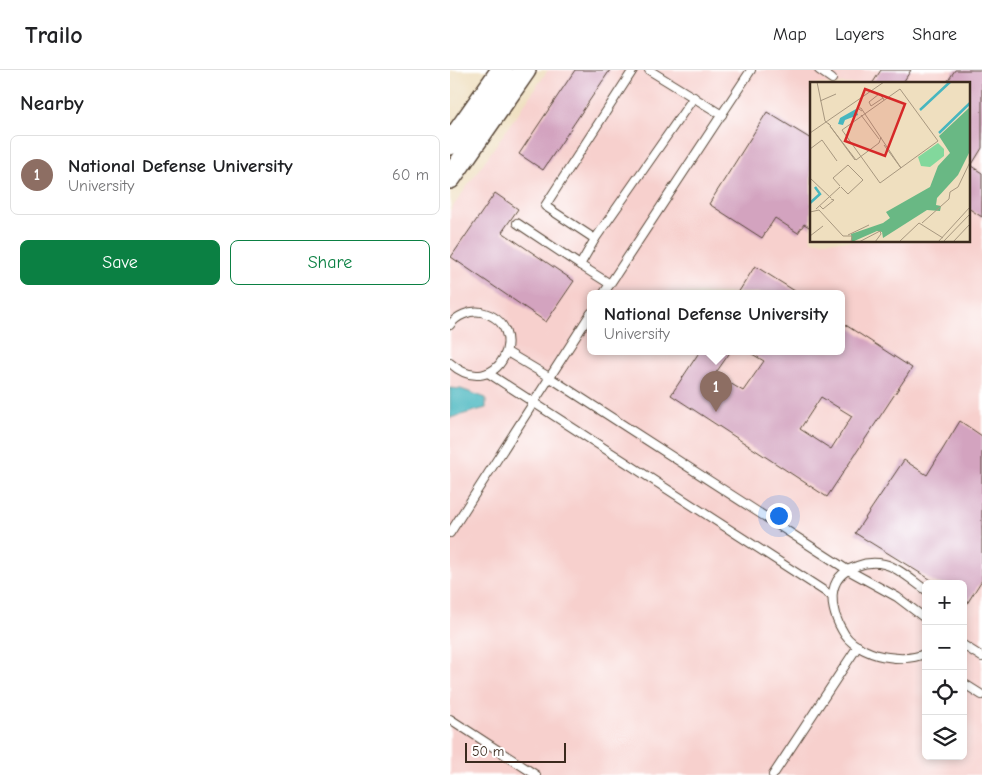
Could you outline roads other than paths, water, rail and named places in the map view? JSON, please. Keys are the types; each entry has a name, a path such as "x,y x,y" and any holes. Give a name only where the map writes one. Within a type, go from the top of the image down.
{"main road":[{"path":"450,144 502,70"},
{"path":"450,178 525,70"}],"lane":[{"path":"595,239 544,206 633,70"},
{"path":"649,70 722,115"},
{"path":"606,290 751,70"},
{"path":"819,70 832,79"},
{"path":"580,266 595,239 694,98"},
{"path":"516,223 610,284"},
{"path":"450,325 463,314 477,311 491,315 502,325 508,338 507,352 500,365 488,373 474,376 460,372 450,363"},
{"path":"450,533 587,319"},
{"path":"507,352 549,377 846,569 897,596 922,615"},
{"path":"488,373 832,596"},
{"path":"922,587 885,564 865,563 846,569 835,580 832,596 833,609 845,636 858,646 879,656 902,659 922,656"},
{"path":"773,775 858,646"},
{"path":"967,648 982,657"},
{"path":"967,686 982,695"},
{"path":"450,719 536,775"}],"water":[{"path":"450,388 461,389 486,398 486,408 450,418"}],"place":[{"name":"National Defense University","path":"716,412"}]}
